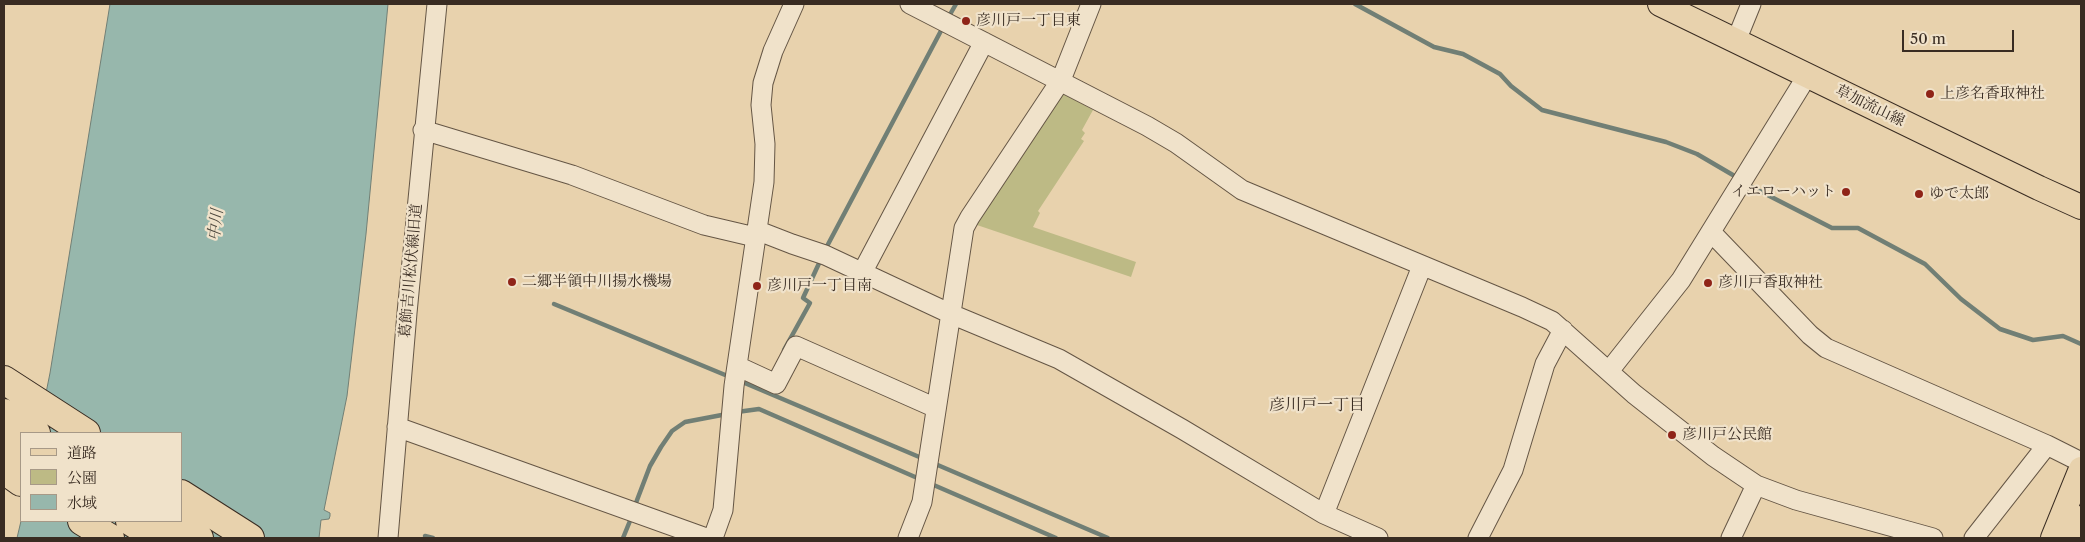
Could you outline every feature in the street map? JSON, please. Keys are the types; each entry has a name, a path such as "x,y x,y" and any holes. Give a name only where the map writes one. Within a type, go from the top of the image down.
{"highway":[{"path":"4,380 84,432"},
{"path":"4,413 34,432"},
{"path":"4,440 20,450"},
{"path":"4,470 20,481"},
{"path":"182,495 250,538"},
{"path":"84,522 110,538"},
{"path":"132,522 157,538"},
{"path":"174,522 199,538"}],"main road":[{"name":"草加流山線","path":"1660,4 2081,207"},
{"path":"2053,538 2081,469"},
{"path":"2072,538 2081,518"}],"street":[{"name":"葛飾吉川松伏線旧道","path":"388,538 423,130 437,4"},
{"path":"714,538 723,510 737,366 764,182 765,164 761,105 763,83 773,51 794,4"},
{"path":"910,4 1061,80 1176,143 1242,190 1522,306 1552,321 1670,422 1756,485 1780,495 1933,538"},
{"path":"908,538 922,502 964,228 1061,80 1091,4"},
{"path":"1736,41 1751,4"},
{"path":"863,272 984,42"},
{"path":"1609,371 1680,280 1808,76"},
{"path":"423,130 572,175 704,225 756,234 825,255 951,314 1060,359 1324,514 1378,538"},
{"path":"1711,232 1810,335 1826,348 2047,445 2081,462"},
{"path":"1324,514 1422,266"},
{"path":"1478,538 1512,470 1545,364 1563,330"},
{"path":"737,366 776,384 796,346 936,408"},
{"path":"397,428 706,538"},
{"path":"1974,538 2047,445"},
{"path":"1730,538 1756,485"}],"green space":[{"path":"1064,94 1093,110 1082,130 1085,133 1081,139 1084,141 1038,211 1040,213 1033,227 1136,262 1131,277 974,224 1058,96"}],"water":[{"name":"中川","path":"110,4 388,4 366,234 347,396 324,510 330,513 330,516 329,519 321,520 319,538 17,538 21,522 182,522 182,432 38,432 50,373"}],"waterway":[{"path":"948,18 956,4"},
{"path":"1355,4 1434,47 1463,54 1500,74 1511,86 1542,110 1666,142 1697,154 1738,178"},
{"path":"825,250 943,27"},
{"path":"1746,184 1832,228 1858,228 1925,264 1961,299 2000,329 2033,340 2063,336 2081,344"},
{"path":"784,350 810,303 803,298 821,259"},
{"path":"554,304 730,377"},
{"path":"740,381 924,459"},
{"path":"737,412 759,409 922,480"},
{"path":"634,508 650,466 672,431 685,422 727,414"},
{"path":"933,463 1108,538"},
{"path":"929,483 1056,538"},
{"path":"623,538 632,516"},
{"path":"425,536 433,538"}],"place":[{"name":"彦川戸一丁目東","path":"966,21"},
{"name":"上彦名香取神社","path":"1930,94"},
{"name":"イエローハット","path":"1846,192"},
{"name":"ゆで太郎","path":"1919,194"},
{"name":"二郷半領中川揚水機場","path":"512,282"},
{"name":"彦川戸香取神社","path":"1708,283"},
{"name":"彦川戸一丁目南","path":"757,286"},
{"name":"彦川戸公民館","path":"1672,435"}],"district":[{"name":"彦川戸一丁目","path":"1317,405"}]}
